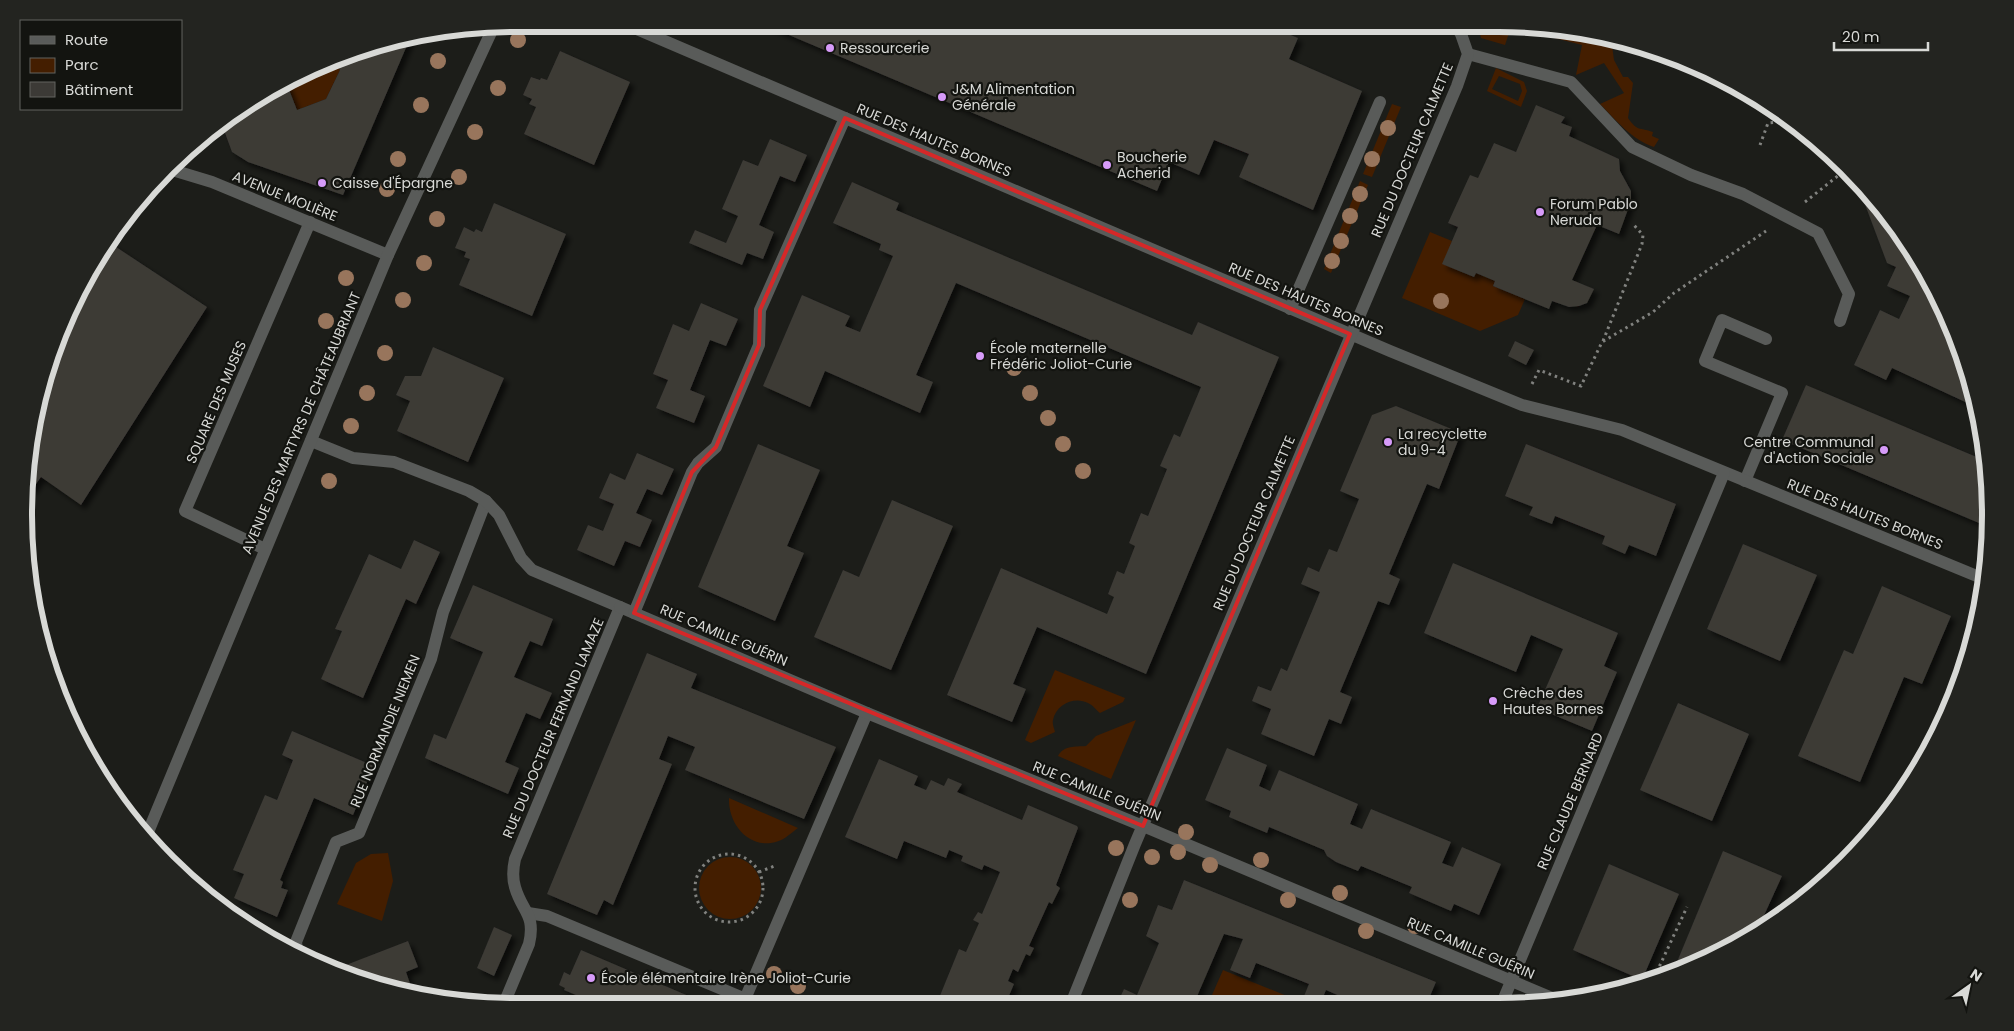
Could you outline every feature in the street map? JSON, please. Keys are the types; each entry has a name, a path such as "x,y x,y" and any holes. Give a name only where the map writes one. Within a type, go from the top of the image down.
{"street":[{"name":"RUE DES HAUTES BORNES","path":"644,32 1290,309 1522,405 1622,430 1977,576"},
{"path":"1459,32 1468,54 1572,82 1632,147 1691,175 1743,194 1818,233 1849,294 1840,321"},
{"name":"AVENUE DES MARTYRS DE CHÂTEAUBRIANT","path":"149,830 388,255 490,34"},
{"name":"RUE DU DOCTEUR CALMETTE","path":"1073,998 1143,826 1350,334 1457,86 1468,54"},
{"path":"1290,309 1380,102"},
{"path":"634,613 692,472 716,447 759,345 760,310 845,118"},
{"name":"AVENUE MOLIÈRE","path":"177,171 212,182 388,255"},
{"name":"SQUARE DES MUSES","path":"265,549 185,511 310,222"},
{"path":"1745,482 1782,393 1705,361 1722,320 1766,339"},
{"name":"RUE DU DOCTEUR FERNAND LAMAZE","path":"311,440 353,458 394,462 469,491 486,501 499,515 521,558 532,570 620,607 515,859 513,869 515,888 528,913 531,926 529,944 506,998"},
{"name":"RUE CLAUDE BERNARD","path":"1504,998 1724,473"},
{"name":"RUE NORMANDIE NIEMEN","path":"297,946 296,942 336,842 359,833 431,659 443,612 486,501"},
{"name":"RUE CAMILLE GUÉRIN","path":"620,607 867,713 1143,826 1546,995"},
{"path":"745,998 867,713"},
{"path":"528,913 548,916 743,998"}],"path":[{"path":"1760,146 1768,122 1778,122"},
{"path":"1602,342 1654,312 1674,293 1787,217 1839,173"},
{"path":"1522,405 1539,370 1582,386 1642,244 1643,235 1632,223"},
{"path":"738,854 748,859 759,872 764,886 762,897 758,907 750,915 741,920 729,922 718,920 708,914 700,905 696,895 697,877 706,863 715,856 738,854"},
{"path":"759,872 785,862"},
{"path":"1657,972 1687,907"}],"highlighted area":[{"path":"845,118 1350,334 1143,826 634,613 692,472 716,447 759,345 760,310"}],"green space":[{"path":"1480,32 1509,33 1505,45 1481,38"},
{"path":"1544,35 1612,46 1614,60 1623,77 1628,77 1633,83 1628,118 1637,127 1653,132 1652,136 1659,139 1654,147 1631,135 1600,104 1624,93 1604,63 1576,75 1582,45"},
{"path":"339,66 340,70 326,99 297,110 289,89"},
{"path":"1496,68 1524,82 1527,91 1521,107 1487,91","holes":["1499,76 1520,84 1522,91 1518,101 1492,89"]},
{"path":"1392,104 1401,107 1372,177 1363,174"},
{"path":"1360,181 1368,185 1331,273 1324,269"},
{"path":"1430,232 1452,241 1443,264 1474,277 1476,273 1495,281 1493,286 1525,299 1518,315 1480,331 1402,298"},
{"path":"1055,670 1125,698 1123,702 1100,713 1083,701 1077,700 1067,703 1055,714 1053,723 1055,732 1031,743 1025,740"},
{"path":"1136,720 1111,779 1058,756 1060,752 1067,748 1086,746 1096,736"},
{"path":"729,798 798,828 779,841 762,843 753,840 746,836 735,823 729,807"},
{"path":"388,853 393,881 382,921 337,904 356,863 371,854"},
{"path":"730,857 747,862 752,866 756,871 761,888 756,905 752,910 747,914 730,919 713,914 708,910 704,905 699,888 704,871 708,866 713,862"},
{"path":"1223,970 1287,996 1286,998 1211,998"}],"building":[{"path":"782,32 1283,32 1298,38 1289,59 1362,91 1313,210 1239,177 1249,154 1214,140 1199,175 1169,162 1157,191"},
{"path":"407,45 343,195 248,162 232,152 224,130 289,89 297,110 326,99 340,70 339,66 360,58"},
{"path":"560,51 630,82 594,165 524,134 536,107 529,104 532,99 523,95 531,77 547,80"},
{"name":"Forum Pablo Neruda","path":"1536,105 1565,117 1561,123 1572,127 1569,136 1619,159 1620,171 1631,191 1631,201 1619,234 1597,225 1572,280 1594,289 1587,303 1579,306 1569,307 1552,301 1549,309 1493,286 1495,281 1476,273 1474,277 1442,264 1458,227 1448,223 1470,175 1478,178 1494,143 1516,152"},
{"path":"770,139 807,155 795,182 780,176 759,225 774,232 763,259 747,253 742,265 689,243 695,230 726,243 738,216 722,209 743,160 758,166"},
{"path":"852,182 899,203 896,210 1192,335 1198,322 1279,357 1146,674 1037,627 1013,684 1026,689 1012,722 947,695 1001,568 1107,614 1114,597 1108,594 1117,571 1124,574 1135,546 1129,543 1141,513 1148,516 1167,469 1160,466 1174,434 1180,437 1201,387 956,283 916,375 933,382 920,413 825,371 810,407 763,386 802,295 850,316 845,326 860,332 893,256 879,250 881,244 833,223"},
{"path":"1862,198 1900,247 1932,302 1956,360 1968,403 1892,368 1886,380 1854,365 1880,310 1899,319 1910,296 1887,286 1896,267 1887,263"},
{"path":"494,203 566,234 532,316 459,285 470,259 464,257 466,252 455,248 464,227 474,232 476,229 482,232"},
{"path":"115,246 207,307 81,505 41,477 34,487 42,421 58,360 82,302"},
{"path":"701,303 738,319 726,346 710,340 690,390 705,396 694,423 656,408 668,380 653,374 673,324 689,331"},
{"path":"1515,341 1534,350 1526,365 1508,356"},
{"path":"433,347 504,378 468,462 397,431 410,401 396,395 405,376 421,376"},
{"name":"Centre Communal d'Action Sociale","path":"1806,385 1978,457 1982,516 1979,523 1782,440"},
{"path":"1396,406 1461,433 1439,489 1427,484 1389,574 1400,579 1389,605 1378,601 1340,692 1352,697 1341,724 1329,719 1314,756 1261,734 1271,709 1252,701 1258,686 1271,691 1281,668 1287,671 1320,592 1301,584 1308,567 1319,572 1329,549 1337,552 1359,499 1340,491 1372,415"},
{"path":"758,444 820,470 787,546 804,553 775,621 698,587"},
{"path":"1526,444 1676,504 1656,556 1629,545 1625,554 1602,544 1605,536 1555,516 1552,524 1529,515 1533,507 1505,496"},
{"path":"637,453 674,469 662,495 647,489 636,513 652,520 640,547 625,541 614,566 577,550 588,525 603,531 614,504 599,498 610,473 625,480"},
{"path":"892,500 953,526 891,670 814,637 843,570 859,577"},
{"path":"414,540 440,552 416,604 406,599 363,698 321,679 342,631 335,629 369,554 401,569"},
{"path":"1743,544 1817,575 1780,661 1707,629"},
{"path":"1453,563 1618,633 1604,666 1617,672 1592,731 1537,708 1563,649 1531,635 1516,672 1424,633"},
{"path":"473,585 553,619 542,646 530,641 514,677 552,693 540,719 526,713 505,762 519,768 508,794 425,758 434,734 446,739 483,652 450,638"},
{"path":"1882,586 1951,616 1922,684 1904,677 1860,782 1798,756 1844,650 1853,654"},
{"path":"647,653 697,674 691,688 836,747 804,819 685,770 695,747 668,736 659,759 672,764 613,905 604,900 597,915 547,894"},
{"path":"1678,703 1749,734 1712,821 1640,790"},
{"path":"292,731 374,766 353,815 314,798 280,880 283,882 281,888 288,890 277,917 234,898 244,874 233,870 265,795 277,800 293,760 282,755"},
{"path":"1227,748 1267,765 1259,786 1270,791 1279,770 1358,804 1350,824 1362,829 1371,809 1451,842 1442,863 1453,867 1462,847 1501,864 1479,915 1454,904 1451,911 1409,893 1412,887 1361,866 1358,871 1336,862 1327,856 1324,850 1269,827 1267,833 1229,817 1231,811 1205,800"},
{"path":"879,759 918,776 914,785 926,790 931,780 944,786 948,778 962,784 957,792 1022,820 1028,805 1078,828 1056,885 1060,888 1052,904 1049,902 1029,946 1034,948 1030,956 1026,954 1018,972 1013,969 1008,981 1014,984 1008,998 939,998 959,949 966,952 979,923 973,920 978,912 982,914 1000,872 984,865 982,870 961,861 963,856 949,850 946,858 904,841 897,859 845,837"},
{"path":"1723,851 1782,876 1762,920 1712,949 1676,965"},
{"path":"1609,864 1679,894 1644,976 1637,978 1573,950"},
{"path":"1184,880 1436,982 1429,998 1344,998 1326,990 1323,998 1303,998 1309,984 1256,963 1250,978 1230,970 1243,939 1224,934 1196,998 1120,998 1124,989 1137,995 1159,943 1146,936 1158,905 1172,910"},
{"path":"494,927 512,935 494,976 477,968"},
{"path":"408,941 418,967 406,972 411,987 342,966"},
{"path":"581,950 693,998 583,998 564,990 565,988 559,985 564,972 570,975"}],"place":[{"name":"Ressourcerie","path":"830,48"},
{"name":"J&M Alimentation Générale","path":"942,97"},
{"name":"Boucherie Acherid","path":"1107,165"},
{"name":"Caisse d'Épargne","path":"322,183"},
{"name":"Forum Pablo Neruda","path":"1540,212"},
{"name":"École maternelle Frédéric Joliot-Curie","path":"980,356"},
{"name":"La recyclette du 9-4","path":"1388,442"},
{"name":"Centre Communal d'Action Sociale","path":"1884,450"},
{"name":"Crèche des Hautes Bornes","path":"1493,701"},
{"name":"École élémentaire Irène Joliot-Curie","path":"591,978"}]}
